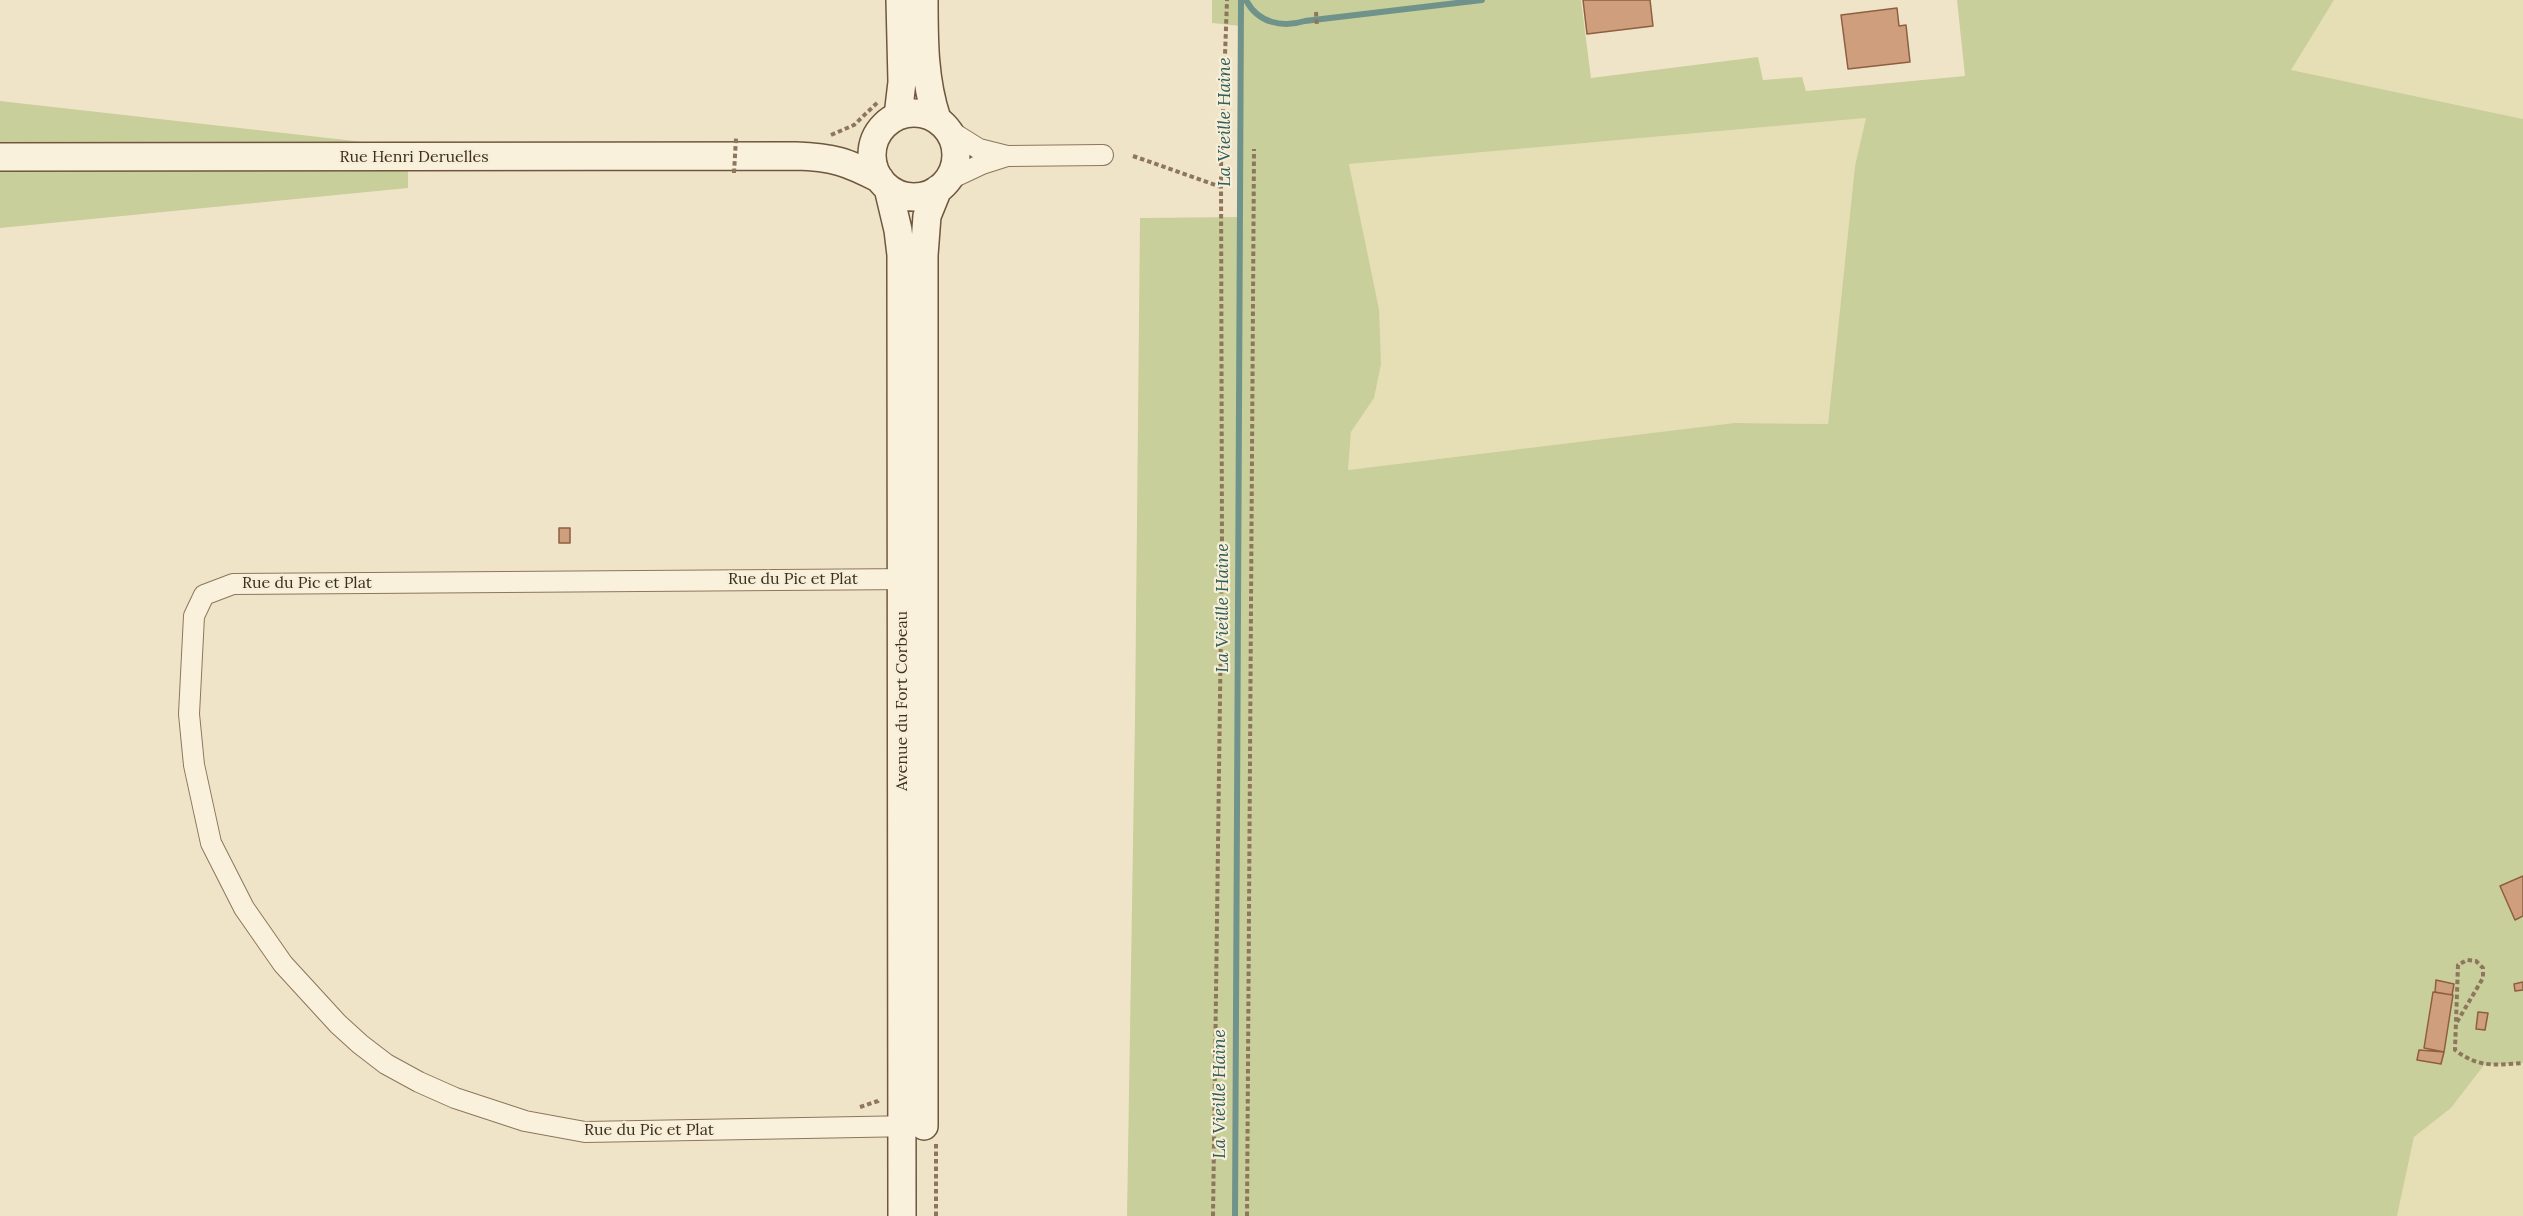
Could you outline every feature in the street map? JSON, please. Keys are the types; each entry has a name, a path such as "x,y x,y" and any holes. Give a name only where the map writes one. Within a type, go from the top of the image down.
{"street":[{"path":"900,0 902,82 888,124 873,143 874,168 884,184 899,194 912,197 926,195 982,164 1007,156"},
{"path":"924,0 924,57 928,89 942,124 953,140 956,154 943,184"},
{"path":"888,124 911,113 924,114 979,149 1007,156 1103,155"},
{"name":"Rue Henri Deruelles","path":"828,157 888,124"},
{"name":"Rue Henri Deruelles","path":"0,157 828,157 884,184"},
{"name":"Avenue du Fort Corbeau","path":"884,184 898,230 901,255 912,579 913,1126 902,1216"},
{"name":"Avenue du Fort Corbeau","path":"912,579 927,216 943,184"},
{"name":"Rue du Pic et Plat","path":"912,579 233,584 204,595 194,616 189,714 194,765 211,843 244,908 283,964 330,1016 386,1064 419,1082 488,1110 525,1121 585,1132 913,1126"}],"path":[{"path":"1213,1216 1222,550 1221,187 1227,0"},
{"path":"1316,12 1317,26"},
{"path":"734,173 736,138"},
{"path":"1247,1216 1254,149"},
{"path":"1133,156 1221,187"},
{"path":"2457,1022 2483,978 2483,968 2476,961 2467,960 2458,965 2455,1050 2467,1059 2484,1065 2523,1063"}],"shaded area":[{"path":"2334,0 2523,0 2523,119 2290,70"},
{"path":"1866,118 1855,166 1828,424 1734,423 1348,470 1351,432 1374,398 1379,309 1349,164"},
{"path":"2523,1062 2523,1216 2397,1216 2414,1137 2451,1108 2483,1065"}],"green space":[{"path":"1212,0 1581,0 1591,78 1758,57 1763,80 1802,77 1806,91 1965,76 1957,0 2334,0 2291,70 2523,119 2523,1063 2484,1065 2451,1108 2414,1137 2397,1216 1127,1216 1140,218 1238,217 1241,26 1212,23","holes":["1866,118 1855,166 1828,424 1734,423 1348,470 1351,432 1374,398 1381,364 1379,309 1349,164"]},
{"path":"0,101 408,147 408,188 0,228"}],"building":[{"path":"1583,0 1650,0 1653,26 1587,34"},
{"path":"1897,8 1899,26 1906,25 1910,62 1848,69 1841,15"},
{"path":"559,528 570,528 570,543 559,543"},
{"path":"2523,876 2523,916 2515,920 2500,886"},
{"path":"2436,980 2454,984 2452,995 2435,992"},
{"path":"2523,982 2523,990 2515,991 2514,984"},
{"path":"2433,992 2453,995 2444,1052 2424,1048"},
{"path":"2478,1012 2488,1013 2485,1030 2476,1029"},
{"path":"2419,1050 2444,1052 2441,1064 2417,1060"}],"waterway":[{"name":"La Vieille Haine","path":"1235,1216 1241,0"},
{"path":"1246,0 1251,8 1264,19 1288,24 1482,0"}]}
